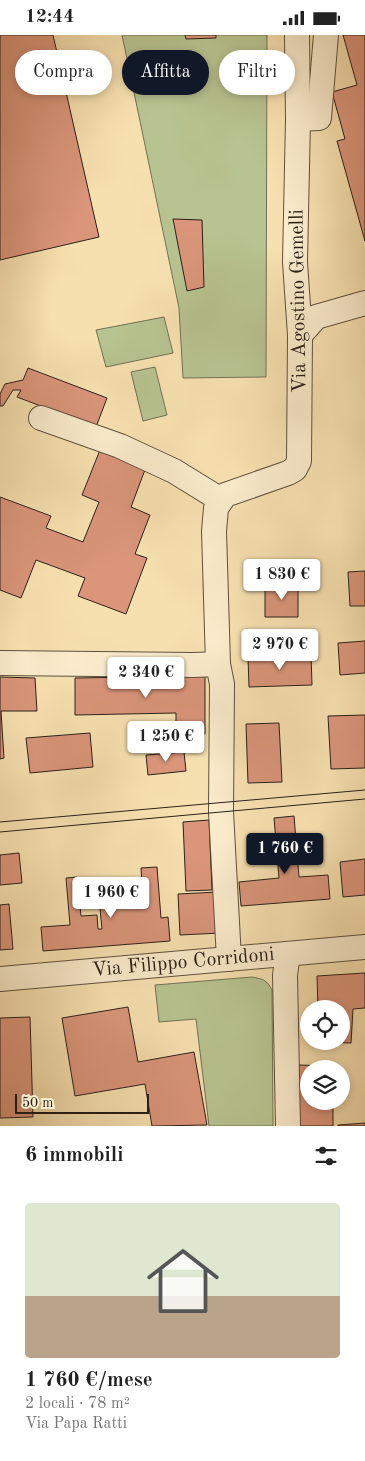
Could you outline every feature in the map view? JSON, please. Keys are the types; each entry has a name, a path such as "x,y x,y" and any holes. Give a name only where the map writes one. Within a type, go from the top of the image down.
{"street":[{"name":"Via Agostino Gemelli","path":"218,507 225,495 288,473 295,469 299,461 300,335 296,262 297,35"},
{"path":"298,119 318,118 326,35"},
{"path":"297,283 315,305 337,310"},
{"path":"300,335 316,317 365,303"},
{"path":"41,418 120,446 174,471 218,507 214,531 218,664 222,684 222,812 229,959"},
{"path":"0,663 218,664"},
{"name":"Via Filippo Corridoni","path":"0,979 365,947"},
{"path":"288,954 286,975 288,1126"}],"green space":[{"path":"122,35 267,35 267,50 219,50 219,95 267,95 266,377 183,378 179,308 135,95 209,95 209,50 125,50"},
{"path":"164,317 173,353 106,367 96,330"},
{"path":"155,367 167,415 143,421 131,372"},
{"path":"252,977 264,981 272,990 273,1126 209,1126 196,1019 159,1022 155,985"}],"building":[{"path":"0,35 53,35 56,50 15,50 15,95 67,95 99,237 0,260"},
{"path":"185,35 216,35 216,38 186,39"},
{"path":"343,35 365,35 365,241 337,141 345,139 332,92 357,85"},
{"path":"173,219 202,220 204,287 187,291"},
{"path":"28,368 107,398 96,427 17,397 21,390 13,390 3,406 0,406 0,394 5,384 23,380"},
{"path":"100,450 146,467 131,507 150,515 135,554 147,558 126,614 78,596 85,578 36,560 21,598 0,590 0,497 51,516 46,528 83,542 99,502 82,495"},
{"path":"365,571 365,606 350,606 348,572"},
{"path":"272,583 298,583 298,617 265,617 265,590 272,590"},
{"path":"365,641 365,673 340,675 338,643"},
{"path":"311,654 312,685 249,687 248,657"},
{"path":"205,676 205,734 176,734 176,713 75,715 75,678"},
{"path":"0,677 35,678 37,711 1,711 4,758 0,759"},
{"path":"365,715 365,768 331,769 328,716"},
{"path":"279,723 282,782 248,783 246,724"},
{"path":"90,733 93,767 30,773 26,738"},
{"path":"184,752 186,771 148,775 146,755"},
{"path":"294,816 299,877 328,875 330,899 241,906 239,882 279,878 274,818"},
{"path":"209,820 212,890 186,891 183,822"},
{"path":"19,853 22,883 0,885 0,855"},
{"path":"365,859 365,895 343,897 340,862"},
{"path":"157,867 161,918 168,917 170,941 43,951 41,927 70,925 66,878 77,877 81,916 97,915 98,929 102,929 98,888 120,887 121,902 143,900 141,868"},
{"path":"218,892 220,933 180,935 178,894"},
{"path":"9,904 13,949 0,950 0,905"},
{"path":"365,973 365,1008 353,1009 351,1043 350,1000 318,1000 317,976"},
{"path":"128,1007 138,1062 194,1052 207,1125 152,1126 145,1084 75,1096 62,1018"},
{"path":"30,1017 33,1117 0,1118 0,1018"},
{"path":"298,1065 300,1065 300,1110 333,1110 333,1126 297,1126"},
{"path":"365,1123 365,1126 338,1126 338,1125"}],"tram line":[{"path":"0,822 365,790"},
{"path":"0,832 365,799"}]}
